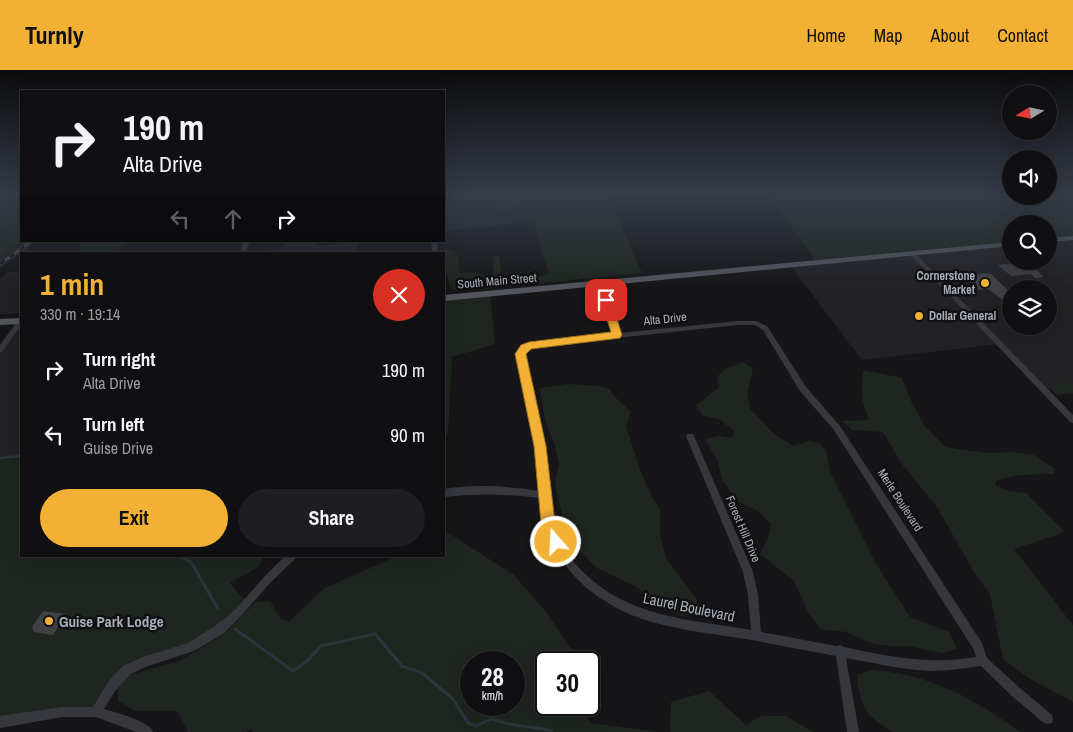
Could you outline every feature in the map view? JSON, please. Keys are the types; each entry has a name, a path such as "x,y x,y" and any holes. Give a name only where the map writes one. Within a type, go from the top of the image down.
{"main road":[{"path":"1057,239 1073,238"},
{"name":"South Main Street","path":"445,298 1002,245"},
{"path":"0,322 20,321"}],"street":[{"path":"912,253 1073,420"},
{"path":"601,283 616,335"},
{"path":"0,350 20,322"},
{"name":"Merle Boulevard","path":"717,325 750,322 766,328 803,389 837,428 978,647 983,661 1016,693 1048,719"},
{"name":"Alta Drive","path":"524,374 520,354 525,347 616,335 717,325"},
{"name":"Laurel Boulevard","path":"524,374 540,446 548,523 563,556 580,575 608,598 626,607 655,617 923,665 983,661"},
{"name":"Forest Hill Drive","path":"690,436 748,572 753,595 756,636"},
{"path":"445,493 502,489 544,496"},
{"path":"96,712 112,686 127,670 143,662 190,647 219,630 238,613 268,579 291,557"},
{"path":"840,650 853,732"},
{"path":"0,722 46,714 96,712 134,725 147,732"}],"shaded area":[{"path":"0,226 20,226 20,242 23,242 0,258"},
{"path":"445,226 494,226 445,231"},
{"path":"534,226 621,226 642,273 484,289 455,290 450,287 445,265 445,252 442,252 446,248 457,253 460,273 473,272 487,276 493,275 493,255 499,256 501,273 504,278 531,279 549,274"},
{"path":"791,226 1002,226 1002,245 818,263"},
{"path":"1057,226 1073,226 1073,238 1057,239"},
{"path":"1073,238 1073,389 1042,389 999,344 862,360 790,265 1002,245 1002,270 1057,270 1057,239"},
{"path":"23,242 37,242 23,252 20,252 20,254 0,269 0,258"},
{"path":"80,242 138,242 124,244 117,252 80,252"},
{"path":"286,242 316,242 316,245 326,245 358,242 357,252 256,252 281,248"},
{"path":"8,272 20,272 17,278 20,278 20,313 0,314 0,278"},
{"path":"490,294 495,344 452,357 448,433 445,439 445,298"},
{"path":"20,322 20,459 0,460 0,350"},
{"path":"742,362 753,368 747,394 750,409 775,435 794,446 809,441 820,444 826,451 830,472 876,564 910,617 949,632 957,649 942,653 909,646 896,647 871,643 846,632 821,629 808,612 794,581 760,554 768,538 771,524 758,511 738,502 722,480 718,462 705,439 719,436 731,438 735,432 719,419 703,416 696,405 719,387 717,377 725,369"},
{"path":"863,370 902,378 911,401 924,425 945,447 985,453 1013,452 1034,455 1055,469 1054,474 1020,475 997,480 995,485 1008,491 1026,493 1065,532 1014,549 1073,625 1073,702 1030,679 1003,659 990,595 974,572 937,507 901,463 883,432 852,430 843,421 869,420 862,399"},
{"path":"1055,383 1073,385 1073,394 1056,394 1049,388"},
{"path":"568,384 598,386 610,389 615,397 631,412 626,426 640,470 652,497 660,509 660,535 666,558 697,600 697,613 682,616 650,600 638,588 595,567 575,545 563,520 555,482 559,465 555,445 545,420 540,388"},
{"path":"20,459 20,557 263,557 258,567 230,583 247,604 219,630 127,670 96,712 0,722 0,460"},
{"path":"445,531 514,575 546,612 573,651 535,651 535,716 588,716 590,723 658,732 253,732 251,728 246,732 188,732 177,711 136,711 118,701 117,687 130,675 179,661 223,635 256,602 270,601 281,620 290,621 323,589 395,557 445,557"},
{"path":"872,670 893,672 932,682 968,698 1019,731 1025,732 892,732 869,714 862,702 857,675"},
{"path":"709,691 746,725 761,716 786,716 813,732 670,732 671,702"}],"building":[{"path":"1004,270 1036,270 1044,277 1035,278 1031,274 1011,276"},
{"name":"Cornerstone Market","path":"991,274 1002,284 1002,299 988,289 977,290 965,275"},
{"name":"Guise Park Lodge","path":"43,611 66,614 53,635 34,632 32,627"}],"waterway":[{"path":"0,458 20,456"},
{"path":"182,557 191,562 218,609"},
{"path":"235,629 293,671 307,661 321,646 375,634 402,666 422,673 453,699 468,723 476,726 491,719 509,724 550,730 552,732"}],"railway":[{"path":"0,264 31,242"}],"place":[{"name":"Cornerstone Market","path":"985,283"},
{"name":"Dollar General","path":"919,316"},
{"name":"Guise Park Lodge","path":"49,621"}],"route":[{"path":"556,542 548,523 540,446 520,354 529,345 616,335 606,300"}]}
